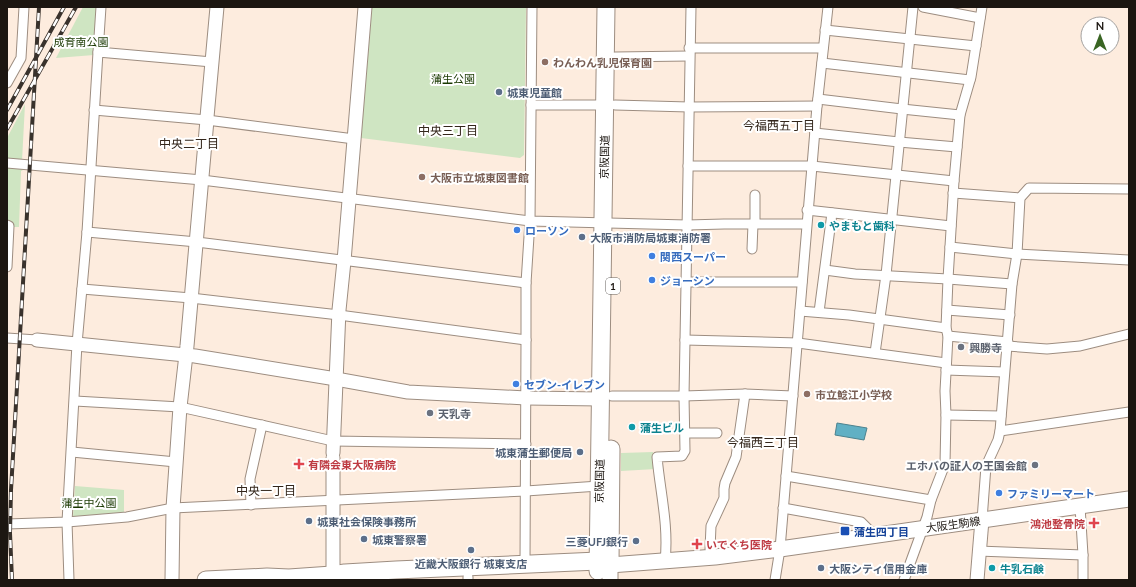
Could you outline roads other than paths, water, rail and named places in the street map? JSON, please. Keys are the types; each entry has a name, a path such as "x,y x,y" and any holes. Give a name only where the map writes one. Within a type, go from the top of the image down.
{"highway":[{"name":"京阪国道","path":"603,571 607,398 610,105 606,7"},
{"name":"京阪国道","path":"610,105 615,57 616,7"},
{"name":"京阪国道","path":"603,571 599,486 607,398"},
{"path":"206,580 333,578 345,573 525,565 603,571"},
{"path":"376,580 468,579 603,571"}],"main road":[{"name":"大阪生駒線","path":"603,571 665,561 715,557 779,556 874,535 1129,499"}],"street":[{"path":"7,83 21,58 24,7"},
{"path":"69,580 67,522 75,401 77,344 91,170 101,7"},
{"path":"172,580 173,508 180,407 197,242 217,7"},
{"path":"333,578 333,451 339,316 365,7"},
{"path":"525,565 526,283 530,221 532,7"},
{"path":"665,561 667,546 657,457 682,456 685,451 684,396 691,7"},
{"path":"775,580 779,556 798,343 814,133 828,7"},
{"path":"875,353 886,275 913,7"},
{"path":"922,7 980,18"},
{"path":"904,580 927,517 931,500 945,464 946,415 944,391 953,193 960,115 970,80 982,7"},
{"path":"825,30 976,46"},
{"path":"615,57 690,52 823,48"},
{"path":"98,52 212,62"},
{"path":"822,63 970,80"},
{"path":"531,105 689,107 817,103 960,115"},
{"path":"94,110 207,120 354,139"},
{"path":"814,133 957,147"},
{"path":"7,163 202,180 530,221 687,225 806,224"},
{"path":"688,166 812,166 954,181"},
{"path":"977,580 978,552 986,466 998,440 1000,431 1012,284 1017,254 1020,198 1029,188 1129,189"},
{"path":"953,193 1020,198"},
{"path":"752,249 756,194"},
{"path":"807,210 951,226"},
{"path":"819,312 826,270 832,213"},
{"path":"7,225 9,226 7,267"},
{"path":"86,232 197,242 526,283"},
{"path":"950,247 1017,254 1129,260"},
{"path":"826,270 855,274 1012,284"},
{"path":"686,282 802,282"},
{"path":"82,288 191,298 526,340"},
{"path":"947,310 1010,315"},
{"path":"800,311 879,320 1007,344 1047,349 1080,346 1129,334"},
{"path":"7,338 186,355 408,392 526,398 607,398 745,394 793,396"},
{"path":"685,340 798,343 875,353 946,366 1004,372"},
{"path":"715,557 710,549 711,526 724,498 725,483 736,457 745,394"},
{"path":"75,401 180,407 262,425 333,451 526,444"},
{"path":"1000,431 1129,412"},
{"path":"946,415 1001,416"},
{"path":"251,505 250,479 262,425"},
{"path":"685,433 717,433"},
{"path":"72,452 176,462"},
{"path":"786,476 931,500"},
{"path":"7,524 67,522 127,517 173,508 526,491 599,486"},
{"path":"1080,506 1083,580"},
{"path":"783,508 861,522 874,535"},
{"path":"978,552 1083,555"}],"water":[{"path":"837,423 867,428 864,440 835,435"}],"railway":[{"path":"12,580 10,533 11,490 39,7"},
{"path":"7,110 64,7"},
{"path":"7,129 76,7"}],"place":[{"name":"わんわん乳児保育園","path":"545,62"},
{"name":"城東児童館","path":"499,92"},
{"name":"大阪市立城東図書館","path":"422,177"},
{"name":"やまもと歯科","path":"821,225"},
{"name":"ローソン","path":"517,230"},
{"name":"大阪市消防局城東消防署","path":"582,237"},
{"name":"関西スーパー","path":"652,256"},
{"name":"ジョーシン","path":"652,280"},
{"name":"興勝寺","path":"961,347"},
{"name":"セブン-イレブン","path":"516,384"},
{"name":"市立鯰江小学校","path":"807,394"},
{"name":"天乳寺","path":"430,413"},
{"name":"蒲生ビル","path":"632,427"},
{"name":"城東蒲生郵便局","path":"580,452"},
{"name":"有隣会東大阪病院","path":"299,464"},
{"name":"エホバの証人の王国会館","path":"1035,465"},
{"name":"ファミリーマート","path":"999,493"},
{"name":"城東社会保険事務所","path":"309,521"},
{"name":"鴻池整骨院","path":"1094,523"},
{"name":"蒲生四丁目","path":"845,531"},
{"name":"城東警察署","path":"364,539"},
{"name":"三菱UFJ銀行","path":"636,541"},
{"name":"いでぐち医院","path":"697,544"},
{"name":"近畿大阪銀行 城東支店","path":"471,550"},
{"name":"大阪シティ信用金庫","path":"821,568"},
{"name":"牛乳石鹸","path":"992,568"}],"district":[{"name":"今福西五丁目","path":"779,125"},
{"name":"中央三丁目","path":"448,130"},
{"name":"中央二丁目","path":"189,143"},
{"name":"今福西三丁目","path":"763,442"},
{"name":"中央一丁目","path":"266,490"}],"park label":[{"name":"成育南公園","path":"81,41"},
{"name":"蒲生公園","path":"453,78"},
{"name":"蒲生中公園","path":"89,502"}]}
